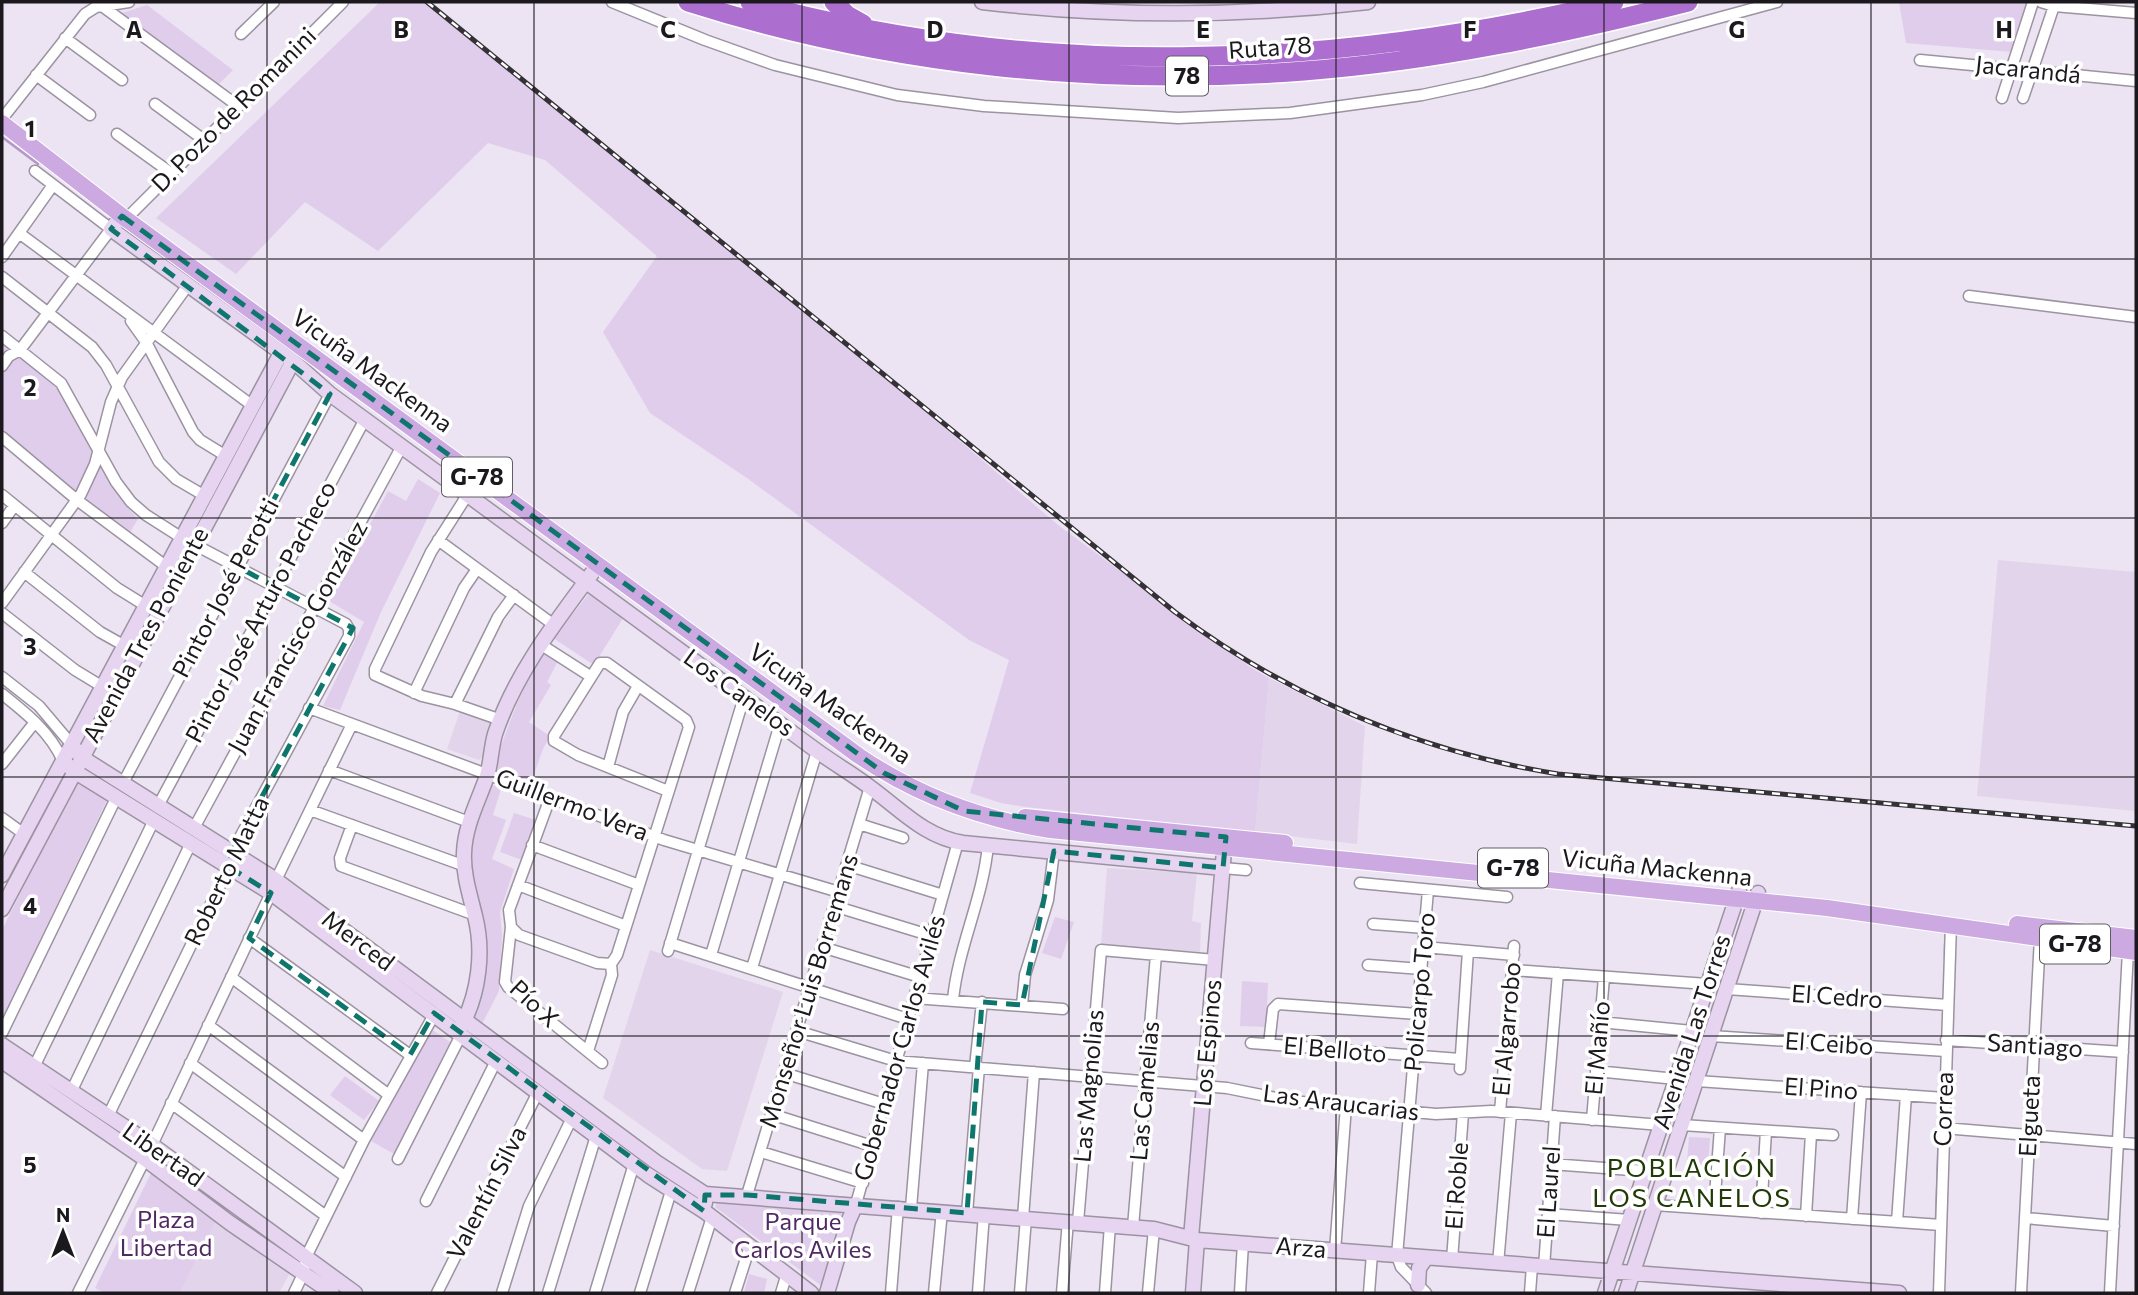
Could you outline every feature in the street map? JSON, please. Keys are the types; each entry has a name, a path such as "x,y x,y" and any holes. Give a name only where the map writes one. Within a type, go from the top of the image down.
{"highway":[{"name":"Ruta 78","path":"688,2 802,33 908,55 1032,70 1150,76 1305,71 1421,57 1538,37 1688,2"},
{"name":"Ruta 78","path":"750,2 873,30 955,44 1140,58 1233,57 1322,51 1419,39 1614,2"},
{"path":"834,2 847,15 873,30"}],"main road":[{"name":"Vicuña Mackenna","path":"2,121 120,221 865,760 914,790 964,811 1050,830 1225,843 1757,897 2133,947"},
{"name":"Vicuña Mackenna","path":"1757,897 2039,938 2133,947"}],"street":[{"path":"2,121 85,13 102,6 129,2"},
{"path":"241,34 274,2"},
{"name":"D. Pozo de Romanini","path":"2,366 9,356 20,350 120,221 343,2"},
{"path":"612,2 755,59 813,76 886,92 984,106 1187,118 1324,110 1422,95 1495,79 1777,2"},
{"path":"982,2 1097,11 1176,13 1279,10 1368,2"},
{"path":"2002,97 2033,2"},
{"path":"2041,2 2136,13"},
{"path":"2023,98 2054,5"},
{"path":"102,6 238,106"},
{"path":"65,38 122,80"},
{"name":"Jacarandá","path":"1920,60 2136,81"},
{"path":"36,75 90,115"},
{"path":"155,104 204,140"},
{"path":"117,134 171,173"},
{"name":"Vicuña Mackenna","path":"35,172 53,185 120,221 188,285 287,357"},
{"path":"2,257 53,185"},
{"path":"19,233 125,311 150,337 253,406"},
{"path":"2,277 92,347 159,462 176,479 205,496"},
{"path":"2,603 77,500 92,472 117,386 188,285"},
{"path":"1969,296 2136,317"},
{"path":"2,336 61,383 110,472 139,509 154,522 314,608"},
{"path":"150,337 193,432 226,456"},
{"name":"Los Canelos","path":"287,357 330,394 928,831 958,842 1246,870"},
{"name":"Avenida Tres Poniente","path":"76,751 103,687 167,567 188,541 205,496 226,456 253,406 287,357"},
{"name":"Avenida Tres Poniente","path":"8,874 287,357"},
{"name":"Pintor José Perotti","path":"2,1033 120,790 330,394"},
{"name":"Pintor José Arturo Pacheco","path":"34,1067 156,813 365,419"},
{"path":"85,425 105,425"},
{"path":"2,437 77,500 167,567"},
{"name":"Juan Francisco González","path":"194,828 402,446"},
{"path":"92,472 110,472"},
{"path":"468,494 438,540 375,669 376,677 414,693 501,720"},
{"path":"2,495 122,592 146,606"},
{"path":"2,523 14,506"},
{"path":"438,540 554,625"},
{"path":"398,1159 461,1029 479,971 475,915 465,866 466,834 488,774 495,736 540,645 598,565"},
{"path":"414,693 464,588 477,569"},
{"path":"24,572 100,632 125,646"},
{"path":"455,704 498,617 514,595"},
{"name":"Roberto Matta","path":"108,1116 229,867 232,852 349,636 346,624 314,608"},
{"path":"2,613 75,670 103,687"},
{"path":"540,645 590,676"},
{"path":"588,1051 612,975 611,964 626,926 689,724 603,662 598,664 554,738 555,743 566,750 668,790"},
{"name":"Merced","path":"2,677 39,706 76,751 120,790"},
{"path":"608,767 623,712 638,686"},
{"name":"Merced","path":"2,694 35,722 68,766 120,790 156,813 191,843 229,867 274,886 461,1029 496,1061 671,1191 708,1214 811,1293"},
{"path":"744,698 669,947 711,955 908,1018"},
{"name":"Guillermo Vera","path":"309,708 654,836 839,892"},
{"path":"2,764 35,722"},
{"path":"78,1293 152,1145 352,724"},
{"path":"711,955 780,724"},
{"path":"752,968 817,751"},
{"name":"Avenida Tres Poniente","path":"2,909 8,874 24,834 68,766"},
{"path":"329,771 469,822"},
{"name":"Monseñor Luis Borremans","path":"747,1195 870,787"},
{"path":"550,797 509,910 511,927 519,935 597,963 611,964"},
{"path":"310,810 465,866"},
{"name":"Merced","path":"156,813 194,828 232,852 435,1013 705,1194"},
{"path":"2,818 24,834"},
{"path":"859,824 904,838"},
{"path":"352,825 340,864 344,867 475,915"},
{"name":"Gobernador Carlos Avilés","path":"827,1293 848,1222 863,1183 958,842"},
{"path":"71,1091 191,843"},
{"name":"Los Espinos","path":"1193,1293 1204,1086 1225,843"},
{"path":"532,845 639,885"},
{"path":"953,1000 957,968 983,885 988,845"},
{"path":"1022,1005 1025,975 1048,900 1054,851"},
{"path":"847,865 943,895"},
{"path":"1360,883 1507,897"},
{"path":"518,885 626,926"},
{"name":"Policarpo Toro","path":"1397,1256 1428,890"},
{"name":"Avenida Las Torres","path":"1605,1293 1738,895"},
{"name":"Avenida Las Torres","path":"1626,1293 1757,897"},
{"path":"834,906 932,936"},
{"path":"1373,923 1425,928"},
{"name":"Correa","path":"1939,1293 1951,924"},
{"name":"Pío X","path":"511,927 505,979 507,986 602,1063"},
{"path":"249,938 410,1055"},
{"name":"Elgueta","path":"2021,1293 2039,938"},
{"path":"822,947 920,977"},
{"path":"1424,947 1468,951"},
{"path":"2110,1293 2123,1052 2133,947"},
{"name":"Las Magnolias","path":"1062,1293 1090,1076 1101,950 1156,955"},
{"name":"El Algarrobo","path":"1468,951 1514,950 1498,1264"},
{"name":"El Belloto","path":"1251,1043 1414,1056 1460,1064 1468,951"},
{"path":"1156,955 1215,960"},
{"name":"Las Camelias","path":"1133,1227 1156,955"},
{"path":"1368,965 1422,969"},
{"path":"1512,970 1707,984"},
{"name":"El Laurel","path":"1530,1293 1548,1214 1558,973"},
{"path":"231,977 389,1095"},
{"name":"El Mañío","path":"1592,1120 1604,977"},
{"name":"El Cedro","path":"1727,989 1948,1005"},
{"path":"914,998 1063,1009"},
{"path":"967,1213 982,1003"},
{"path":"1269,1044 1272,1012 1278,1004 1418,1014"},
{"path":"294,1293 304,1272 306,1257 364,1140 435,1013"},
{"path":"1600,1022 1692,1031"},
{"path":"208,1025 364,1140"},
{"name":"Las Araucarias","path":"797,1031 896,1061 1237,1089 1291,1101 1409,1112 1505,1112 1661,1125"},
{"name":"El Ceibo","path":"1711,1036 1946,1046"},
{"name":"Libertad","path":"2,1045 152,1145 355,1293"},
{"name":"Santiago","path":"1946,1046 2034,1046 2123,1052"},
{"name":"Libertad","path":"2,1061 332,1293"},
{"path":"426,1201 496,1061"},
{"path":"190,1063 346,1177"},
{"path":"891,1293 905,1208 923,1063"},
{"path":"1596,1071 1676,1079"},
{"path":"1020,1293 1034,1072"},
{"path":"784,1073 884,1104"},
{"name":"El Pino","path":"1697,1081 1945,1098"},
{"path":"1852,1219 1861,1091"},
{"name":"Valentín Silva","path":"437,1293 538,1092"},
{"path":"1898,1222 1906,1095"},
{"path":"171,1103 326,1216"},
{"path":"1335,1251 1346,1106"},
{"name":"El Roble","path":"1452,1260 1463,1113"},
{"path":"771,1114 872,1146"},
{"path":"502,1293 529,1206 572,1118"},
{"path":"1682,1125 1833,1135"},
{"path":"1714,1209 1720,1128"},
{"path":"1944,1128 2136,1144"},
{"path":"1760,1213 1766,1131"},
{"path":"1806,1216 1811,1134"},
{"path":"548,1293 596,1136"},
{"path":"761,1152 863,1183"},
{"path":"595,1293 634,1164"},
{"path":"1552,1164 1645,1171"},
{"path":"640,1293 671,1191"},
{"path":"688,1293 708,1214 705,1194"},
{"name":"Arza","path":"705,1194 747,1195 1154,1228 1194,1239 1371,1254 1838,1291 1899,1293"},
{"path":"1655,1205 1941,1225"},
{"path":"934,1293 942,1211"},
{"path":"978,1293 984,1214"},
{"path":"1548,1214 1629,1220"},
{"path":"2025,1218 2114,1226"},
{"path":"1105,1293 1110,1225"},
{"path":"1148,1293 1154,1228"},
{"path":"1240,1293 1243,1243"},
{"path":"735,1293 750,1246"},
{"path":"1369,1293 1371,1254"},
{"path":"1397,1256 1401,1267 1422,1289"},
{"path":"1422,1289 1419,1268 1426,1258"},
{"path":"781,1293 787,1273"}],"highlighted area":[{"path":"122,216 884,773 964,811 1226,837 1223,868 1054,851 1022,1005 982,1002 967,1213 747,1195 705,1195 704,1211 434,1013 410,1055 249,938 271,893 229,867 232,852 353,628 238,567 330,394 111,229"}],"shaded area":[{"path":"1998,560 2136,572 2136,811 1977,796"},
{"path":"1269,678 1365,726 1357,844 1255,832"},
{"path":"460,711 491,721 492,728 483,756 479,760 447,749"},
{"path":"1107,868 1197,873 1192,921 1201,923 1200,952 1101,947"},
{"path":"650,950 783,992 727,1171 702,1169 603,1098"},
{"path":"217,1219 291,1271 279,1293 180,1293"}],"green space":[{"path":"380,2 430,2 939,423 1058,525 1250,667 1269,678 1255,832 1026,807 1001,803 970,793 1009,660 969,640 747,478 650,413 603,332 657,256 545,160 488,143 378,251 305,202 236,274 156,218"},
{"path":"1899,2 2030,2 2013,52 1906,43"},
{"path":"147,5 233,70 217,86 119,14"},
{"path":"2,344 40,372 60,392 114,490 138,519 129,534 2,433"},
{"path":"418,479 440,493 381,612 340,710 323,706 364,622 329,601 388,491 406,501"},
{"path":"592,590 623,618 594,665 553,638"},
{"path":"544,651 558,661 547,682 551,685 529,722 550,736 531,783 493,769 521,694"},
{"path":"76,781 108,798 2,1019 2,930"},
{"path":"491,784 501,789 493,815 506,820 492,859 514,869 500,912 502,936 499,991 481,1026 471,1019 478,990 468,841"},
{"path":"514,813 539,821 525,861 500,852"},
{"path":"1055,917 1074,922 1061,959 1042,953"},
{"path":"1242,981 1268,983 1266,1027 1240,1026"},
{"path":"427,1026 450,1042 394,1154 371,1141"},
{"path":"345,1076 379,1101 364,1120 330,1095"},
{"path":"1689,1137 1710,1138 1707,1176 1686,1175"},
{"name":"Plaza Libertad","path":"152,1171 217,1219 180,1293 104,1293 95,1288"},
{"name":"Parque Carlos Aviles","path":"719,1198 842,1209 823,1287 715,1207"},
{"path":"749,1274 767,1279 764,1293 744,1293"}],"waterway":[{"path":"2,137 38,164"},
{"path":"1945,945 1945,959"},
{"path":"1936,1219 1939,1128"}],"railway":[{"path":"427,2 1175,612 1219,643 1310,695 1357,717 1455,751 1558,774 2136,826"}],"district":[{"name":"POBLACIÓN LOS CANELOS","path":"1692,1183"}]}
